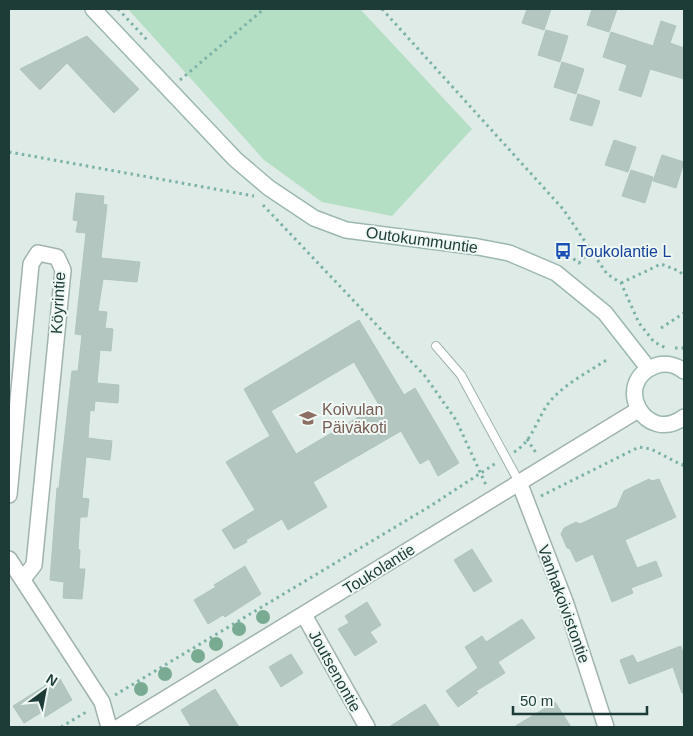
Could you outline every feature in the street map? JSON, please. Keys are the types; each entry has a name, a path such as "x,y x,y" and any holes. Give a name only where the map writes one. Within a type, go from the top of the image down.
{"street":[{"path":"93,9 169,88"},
{"name":"Outokummuntie","path":"169,88 235,159 269,188 314,218 346,230 509,254 556,273 605,313 648,368"},
{"name":"Köyrintie","path":"9,495 31,264 38,254 57,257 63,270 34,564 23,579"},
{"path":"684,372 678,367 668,364 658,364 648,368 636,383 635,401 638,410 649,420 664,425 684,419"},
{"name":"Toukolantie","path":"119,727 638,410"},
{"name":"Vanhakoivistontie","path":"519,482 566,604 606,727"},
{"path":"9,559 102,702 109,727"},
{"name":"Joutsenontie","path":"304,615 367,727"}],"lane":[{"path":"436,346 461,375 519,482"}],"path":[{"path":"169,88 264,9"},
{"path":"382,9 563,209 607,274 621,283 639,323 654,342 666,348 684,348"},
{"path":"9,152 254,196 247,189"},
{"path":"261,203 425,376 456,420 492,499"},
{"path":"562,251 579,263 591,250"},
{"path":"621,283 661,264 679,271 684,276"},
{"path":"661,328 684,313"},
{"path":"61,727 432,505 517,450 527,439 552,398 608,359"},
{"path":"527,503 639,447 651,449 683,466"}],"green space":[{"path":"128,9 360,9 472,129 392,216 322,202 264,160"}],"building":[{"path":"527,9 551,9 544,30 522,23"},
{"path":"592,9 617,9 609,32 587,25"},
{"path":"661,21 676,26 670,43 684,48 684,79 650,69 641,97 619,90 627,65 603,57 611,32 653,46"},
{"path":"546,30 568,36 560,62 538,55"},
{"path":"87,36 139,89 114,113 67,63 40,90 20,69"},
{"path":"562,62 584,69 576,94 554,87"},
{"path":"578,94 600,101 592,126 570,120"},
{"path":"614,140 636,147 628,172 605,165"},
{"path":"662,155 684,162 676,188 653,181"},
{"path":"631,170 653,177 645,203 622,196"},
{"path":"76,193 104,196 103,204 107,205 101,258 140,262 137,282 103,279 98,311 107,312 105,328 113,329 111,351 100,350 97,383 119,385 118,403 95,401 94,411 90,410 88,438 112,441 110,460 86,457 82,498 89,499 87,517 80,517 78,549 80,550 79,569 85,569 82,599 63,598 64,582 50,580 57,488 59,488 72,371 78,371 82,335 75,334 86,233 76,232 78,221 73,220"},
{"path":"359,320 404,395 415,388 459,463 438,476 429,459 420,464 401,431 313,482 327,507 288,530 282,519 234,549 222,530 255,510 226,462 270,436 244,389","holes":["354,362 379,405 296,454 271,411"]},
{"path":"649,479 652,481 659,479 676,517 625,540 637,568 656,561 662,576 631,588 633,593 612,602 593,554 576,562 561,534 564,528 576,522 580,524 617,507 624,491"},
{"path":"472,549 492,581 474,592 454,560"},
{"path":"245,566 261,594 225,617 223,615 208,624 194,600"},
{"path":"367,602 381,625 370,632 377,642 355,656 338,629 349,623 345,616"},
{"path":"522,619 535,638 498,662 505,673 476,691 478,693 458,707 446,691 478,668 465,647 482,636 486,642"},
{"path":"681,646 684,657 684,692 682,693 673,667 629,684 620,660 633,655 637,663"},
{"path":"291,654 303,673 281,687 269,667"},
{"path":"59,677 72,700 45,717 42,712 24,723 13,706"},
{"path":"215,689 239,727 191,727 181,710"},
{"path":"555,702 571,727 514,727"},
{"path":"425,704 440,727 389,727"}],"place":[{"name":"Toukolantie L","path":"563,251"},
{"name":"Koivulan Päiväkoti","path":"308,418"}]}
